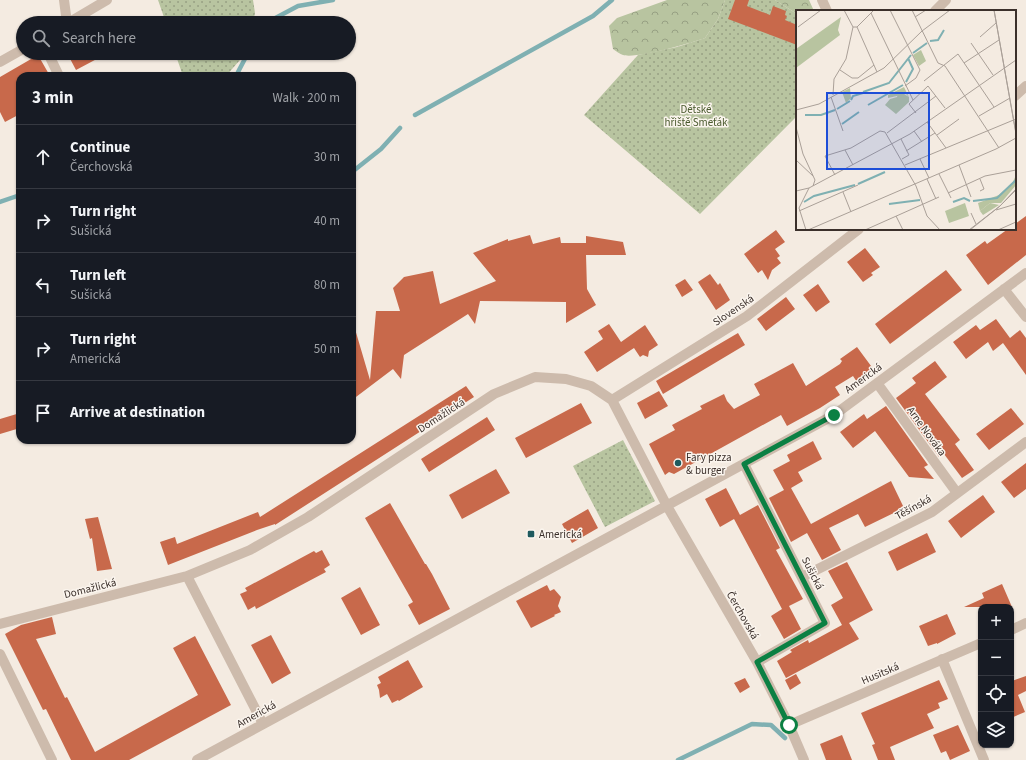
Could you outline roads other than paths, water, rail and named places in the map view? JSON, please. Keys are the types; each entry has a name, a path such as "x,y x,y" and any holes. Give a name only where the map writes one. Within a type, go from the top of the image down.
{"street":[{"path":"64,0 67,16"},
{"path":"80,16 107,0"},
{"path":"822,0 827,10"},
{"path":"936,10 946,0"},
{"path":"0,62 16,52"},
{"path":"51,60 57,72"},
{"path":"1016,95 1026,86"},
{"name":"Slovenská","path":"612,400 747,316 858,230"},
{"name":"Americká","path":"197,760 834,415 1026,273"},
{"path":"1004,289 1026,317"},
{"name":"Domažlická","path":"0,624 187,576 250,550 308,517 494,394 535,377 566,378 591,386 612,400 667,506"},
{"name":"Arne Nováka","path":"877,383 957,493"},
{"name":"Těšínská","path":"802,577 932,512 1026,442"},
{"name":"Sušická","path":"744,464 825,623 757,662"},
{"name":"Čerchovská","path":"667,506 757,662 789,725 804,760"},
{"path":"187,576 263,724"},
{"path":"1014,629 1026,623"},
{"name":"Husitská","path":"789,725 978,643"},
{"path":"0,654 52,760"},
{"path":"942,659 984,760"}],"waterway":[{"path":"279,16 298,6 333,0"},
{"path":"415,115 593,16 612,0"},
{"path":"238,72 244,60"},
{"path":"356,169 381,149 400,128"},
{"path":"0,202 16,196"},
{"path":"678,760 752,724 771,725 785,738"}],"place":[{"name":"Fary pizza & burger","path":"678,463"},
{"name":"Americká","path":"531,534"}],"park label":[{"name":"Dětské hřiště Smeťák","path":"696,115"}]}
